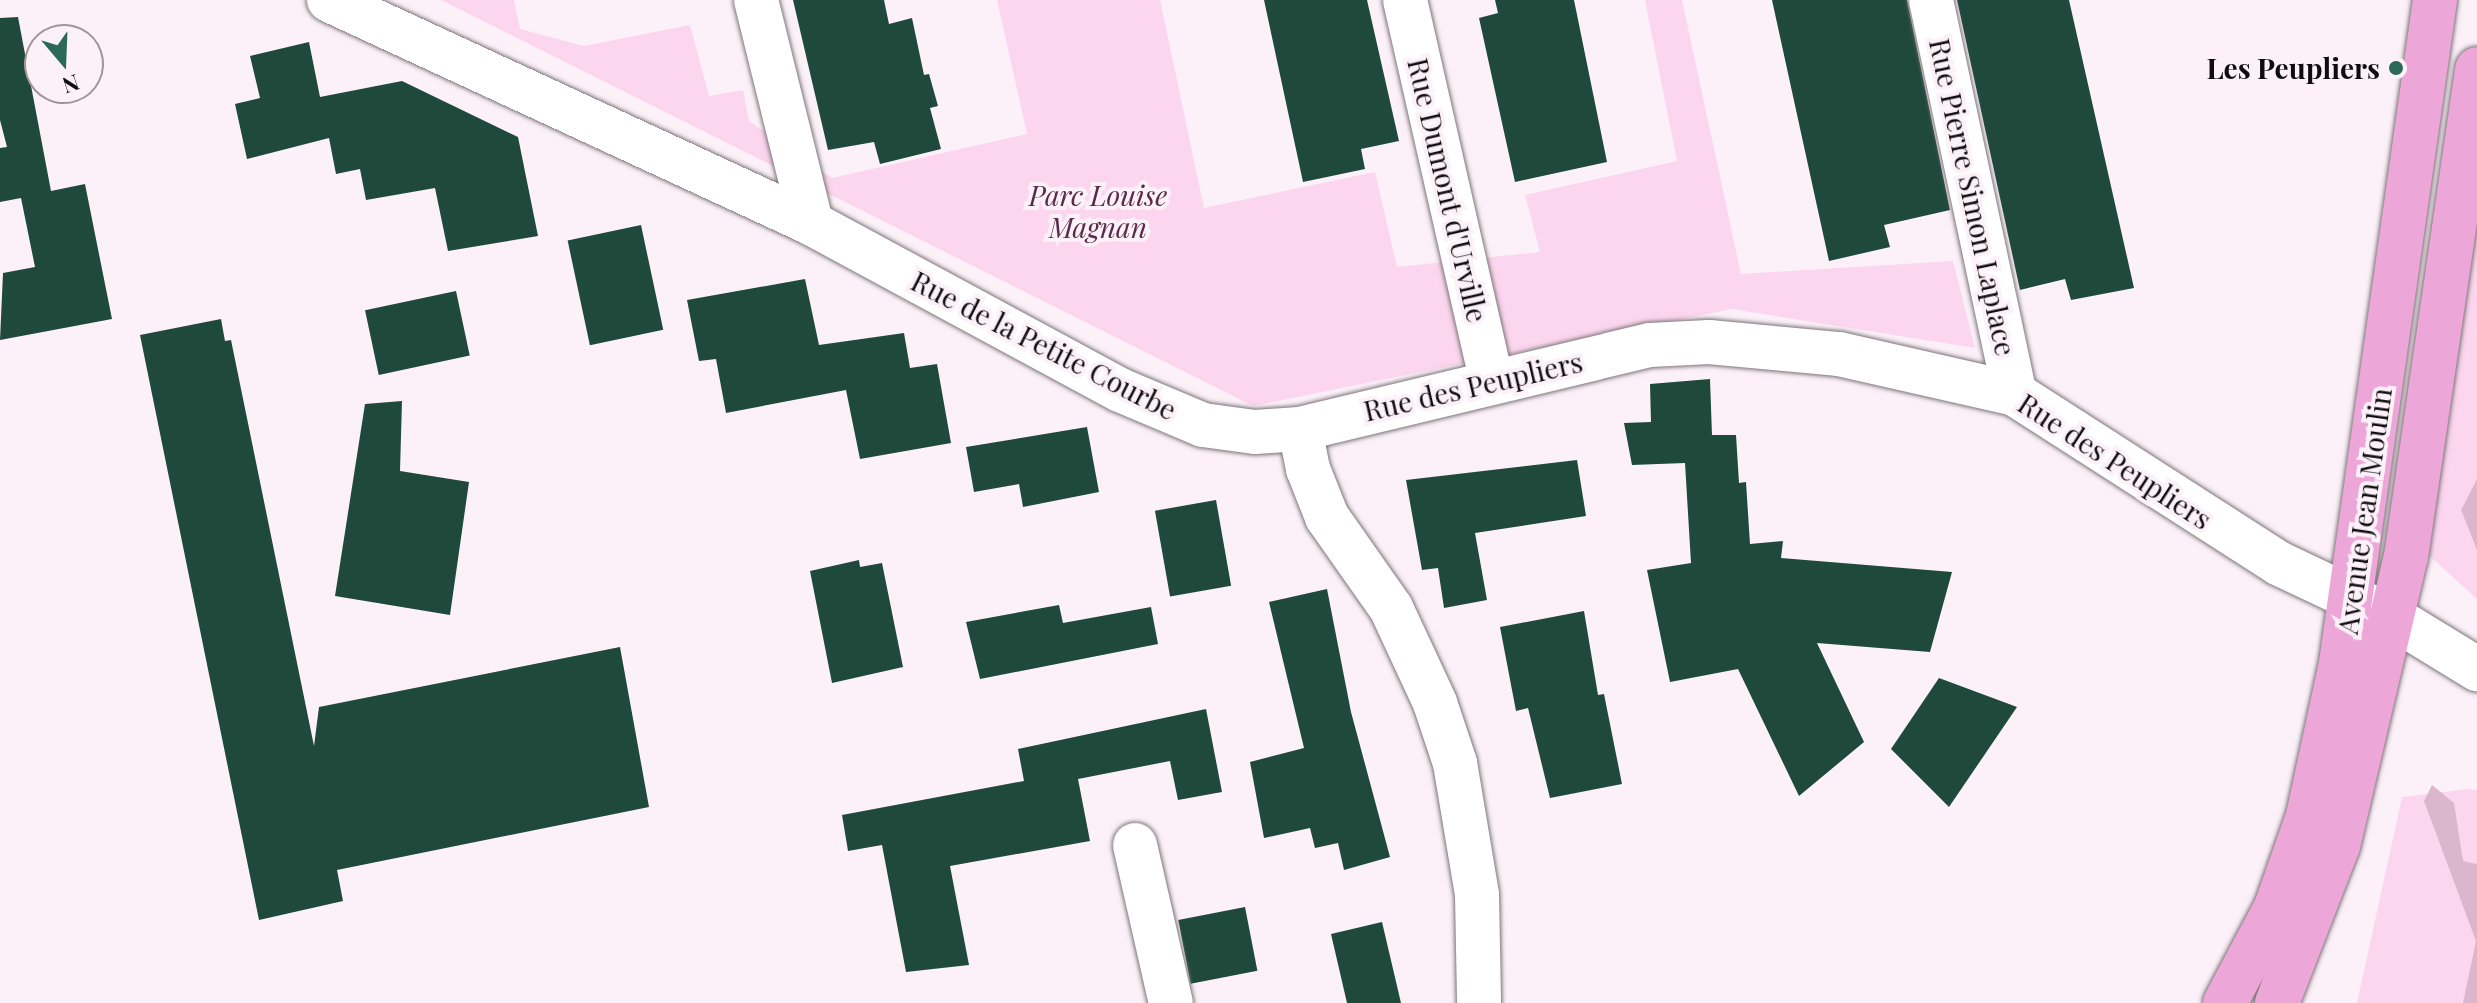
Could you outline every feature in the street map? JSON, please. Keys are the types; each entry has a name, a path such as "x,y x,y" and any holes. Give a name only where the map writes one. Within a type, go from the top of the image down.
{"main road":[{"name":"Avenue Jean Moulin","path":"2225,1003 2276,907 2308,816 2351,600 2435,0"},
{"name":"Avenue Jean Moulin","path":"2277,1003 2338,846 2406,557 2477,69"}],"street":[{"name":"Rue de la Petite Courbe","path":"329,0 811,223 1120,390 1203,425 1255,432 1300,429"},
{"path":"756,0 811,223"},
{"name":"Rue Dumont d'Urville","path":"1405,0 1491,379"},
{"name":"Rue Pierre Simon Laplace","path":"1931,0 2015,394"},
{"name":"Rue des Peupliers","path":"1300,429 1491,379 1650,345 1709,342 1839,354 2015,394 2265,556 2351,600 2392,617 2477,669"},
{"path":"1300,429 1308,469 1327,517 1391,608 1435,703 1455,763 1477,895 1479,1003"},
{"path":"1135,845 1171,1003"}],"green space":[{"name":"Parc Louise Magnan","path":"441,0 514,0 520,29 584,46 690,25 709,96 743,90 749,121 832,178 1027,134 997,0 1160,0 1204,208 1375,172 1397,267 1540,252 1525,195 1677,161 1645,0 1682,0 1741,274 1953,261 1975,348 1732,309 1253,406"},
{"path":"2477,197 2477,479 2461,510 2477,550 2477,599 2425,552"},
{"path":"2477,790 2477,1003 2357,1003 2402,797"}],"shaded area":[{"path":"2477,479 2477,550 2461,510"},
{"path":"2432,785 2454,803 2463,861 2477,864 2477,1003 2463,1003 2476,941 2424,801"}],"building":[{"path":"793,0 884,0 889,24 912,18 924,75 929,74 938,106 930,108 941,149 880,164 874,142 828,150"},
{"path":"1264,0 1367,0 1399,141 1361,149 1365,169 1303,182"},
{"path":"1495,0 1574,0 1607,162 1515,182 1479,18 1498,13"},
{"path":"1772,0 1907,0 1950,210 1884,225 1890,247 1829,261"},
{"path":"1957,0 2069,0 2134,288 2071,300 2065,279 2020,290"},
{"path":"18,17 24,49 24,104 34,104 51,191 85,184 112,319 0,340 3,273 35,267 21,198 0,202 0,148 7,147 0,120 0,18"},
{"path":"309,42 320,97 402,81 518,137 538,236 448,251 435,188 366,200 360,169 336,174 329,138 247,159 235,104 260,98 250,56"},
{"path":"641,225 663,330 590,345 568,241"},
{"path":"805,279 819,345 904,333 910,368 937,364 951,443 860,459 846,390 726,413 716,359 699,361 687,300"},
{"path":"456,291 470,356 379,375 365,310"},
{"path":"221,319 225,341 231,340 314,746 319,707 620,647 649,807 337,870 343,901 259,920 140,335"},
{"path":"1710,379 1712,435 1736,435 1739,483 1746,482 1750,544 1783,541 1781,558 1952,572 1930,652 1817,643 1864,742 1799,796 1738,669 1670,682 1647,570 1691,563 1685,463 1632,465 1624,423 1651,422 1650,384"},
{"path":"402,401 400,471 469,482 450,615 335,596 365,404"},
{"path":"1087,427 1099,492 1023,507 1019,484 974,492 966,447"},
{"path":"1577,460 1586,516 1475,533 1487,600 1444,608 1438,568 1422,570 1406,480"},
{"path":"1216,500 1231,586 1170,596 1155,511"},
{"path":"859,560 860,567 882,563 903,667 832,683 810,571"},
{"path":"1327,589 1351,712 1390,857 1344,870 1338,843 1315,848 1310,828 1264,838 1250,762 1304,748 1269,602"},
{"path":"1059,605 1063,623 1151,607 1158,644 980,679 966,622"},
{"path":"1584,611 1598,695 1604,694 1622,784 1550,798 1528,708 1516,711 1500,627"},
{"path":"1939,678 2017,707 1949,807 1891,749"},
{"path":"1206,709 1222,792 1178,800 1170,761 1078,779 1090,841 950,866 969,965 906,972 882,845 848,851 842,815 1024,781 1018,749"},
{"path":"1245,907 1257,971 1191,984 1178,920"},
{"path":"1382,922 1401,1003 1347,1003 1331,934"}],"place":[{"name":"Les Peupliers","path":"2396,68"}]}
